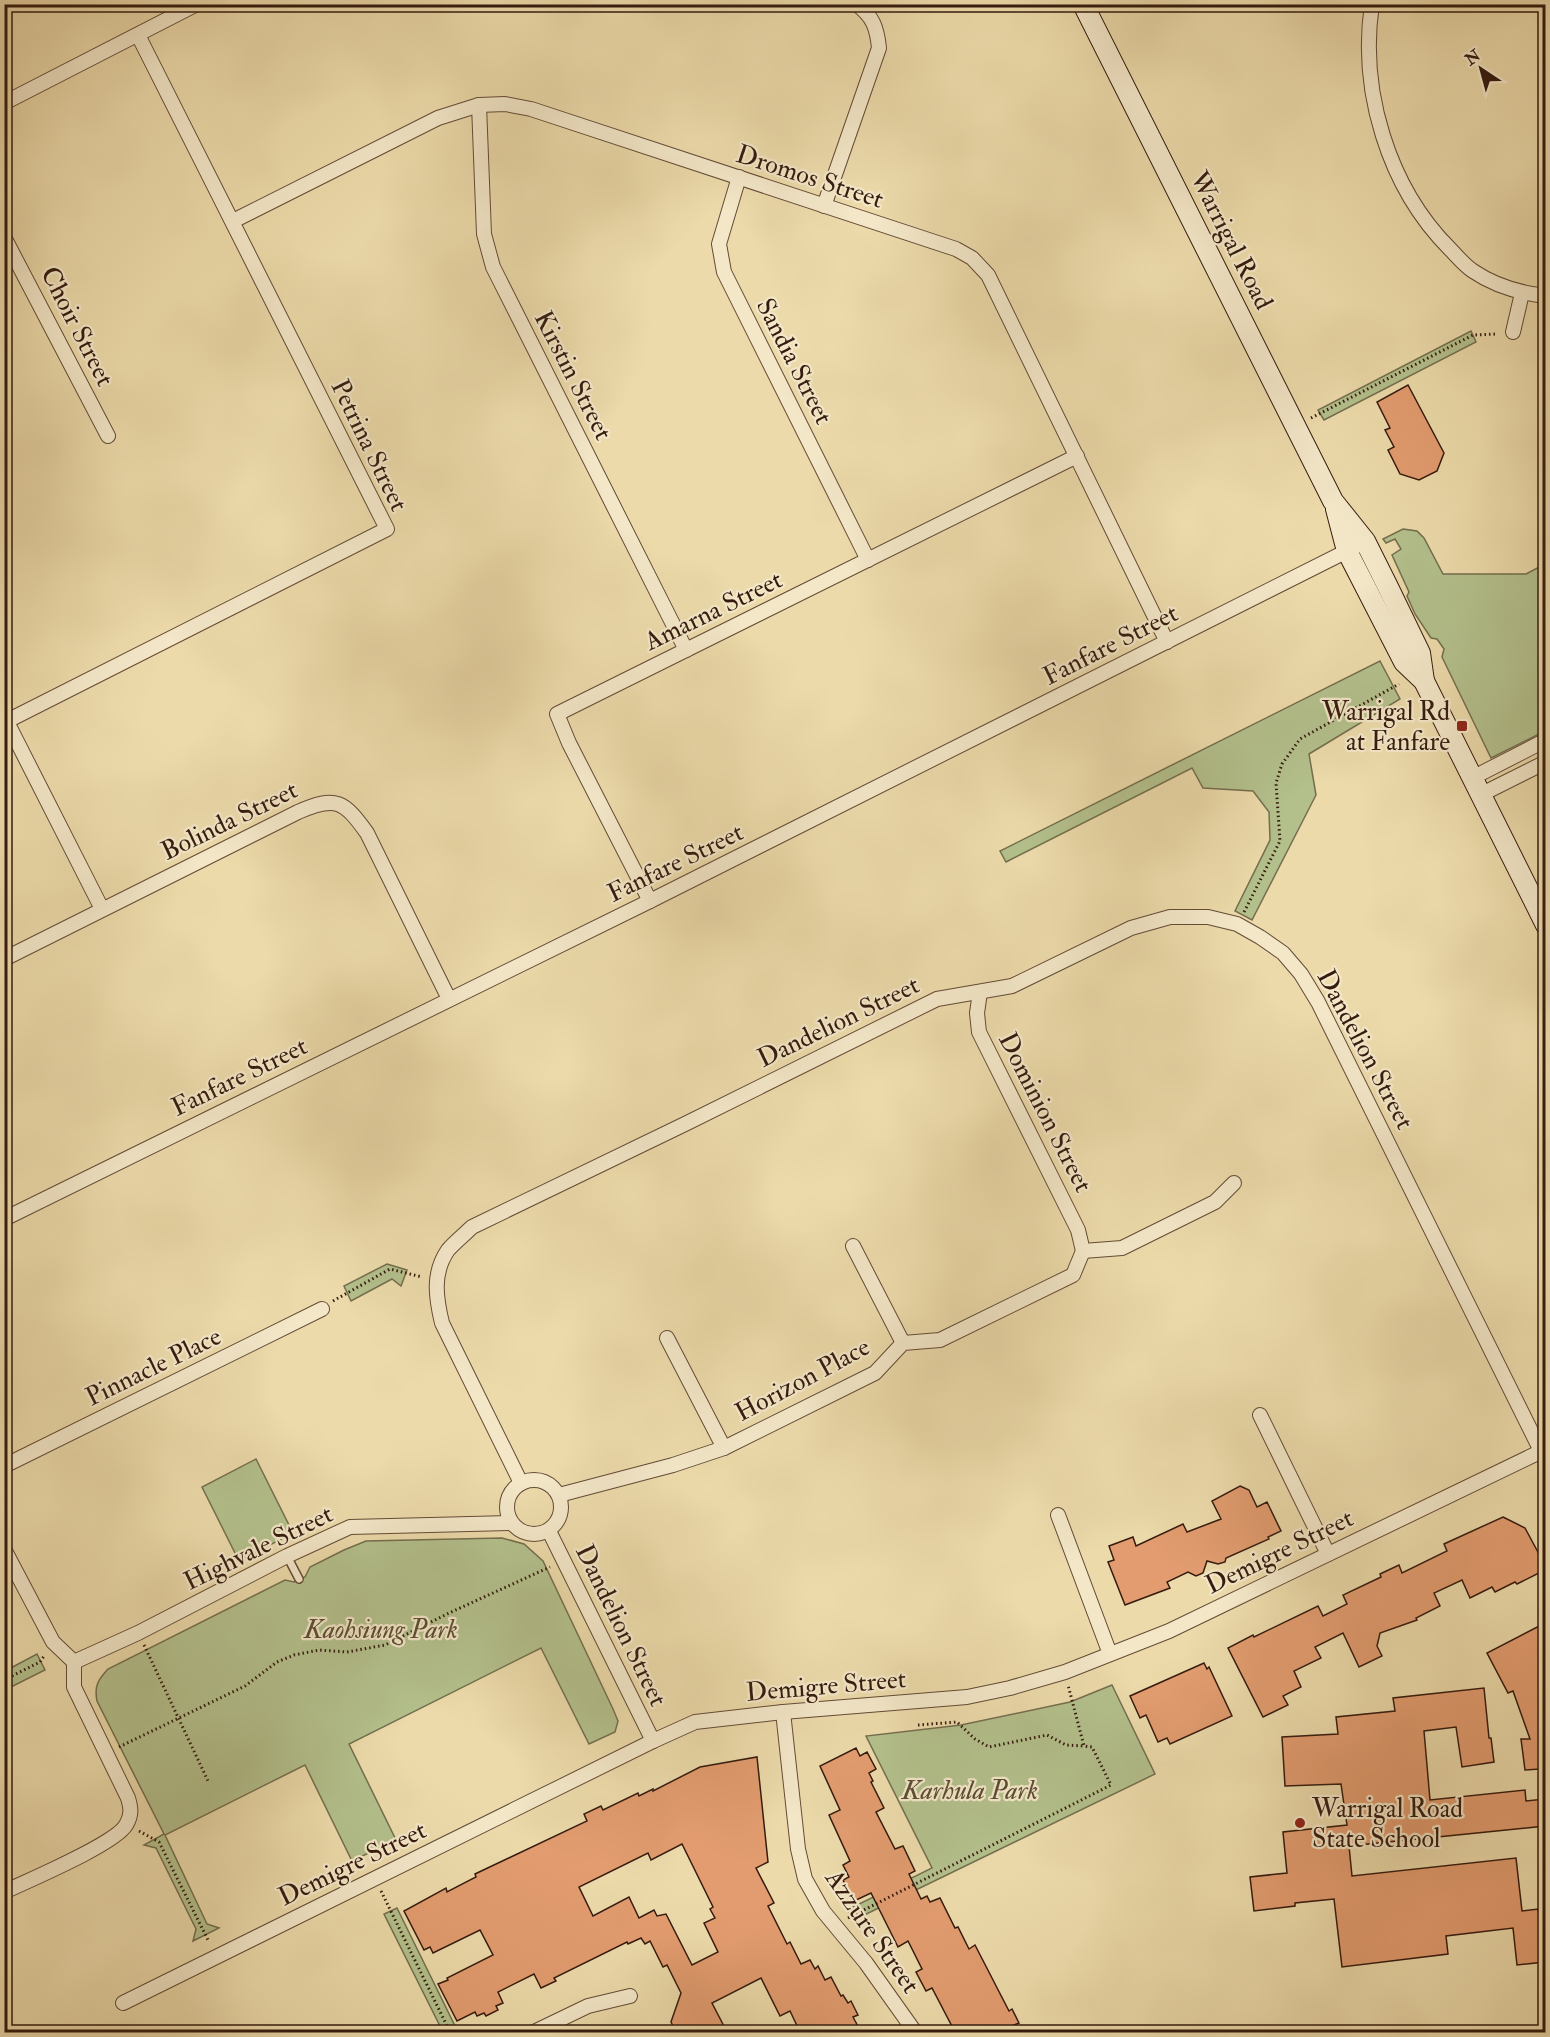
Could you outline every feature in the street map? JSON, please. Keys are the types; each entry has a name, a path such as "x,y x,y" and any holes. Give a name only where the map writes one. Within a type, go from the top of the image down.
{"main road":[{"name":"Warrigal Road","path":"1083,4 1334,501 1365,542 1420,653 1424,681 1545,925"},
{"name":"Warrigal Road","path":"1334,501 1347,551 1404,662 1424,681"}],"street":[{"path":"4,103 197,4"},
{"path":"824,206 879,48 877,29 867,12 856,4"},
{"path":"1371,4 1368,58 1375,105 1391,157 1411,201 1435,234 1472,270 1501,286 1522,293 1545,296"},
{"name":"Petrina Street","path":"6,719 387,529 138,34"},
{"name":"Dromos Street","path":"232,221 438,118 479,105 505,104 531,109 956,249 972,258 988,275 1167,642"},
{"name":"Kirstin Street","path":"479,105 484,234 493,267 686,650"},
{"name":"Sandia Street","path":"739,177 719,244 724,272 868,560"},
{"name":"Choir Street","path":"4,237 108,436"},
{"path":"1513,332 1522,293"},
{"name":"Amarna Street","path":"650,901 569,743 557,714 1077,456"},
{"name":"Fanfare Street","path":"4,1219 650,901 1365,542"},
{"path":"6,719 102,909"},
{"path":"1476,786 1545,740"},
{"path":"1476,786 1545,762"},
{"name":"Bolinda Street","path":"4,958 319,802 338,803 352,812 367,833 449,999"},
{"name":"Dandelion Street","path":"521,1483 442,1323 436,1297 436,1281 448,1250 472,1227 696,1119 936,999 1012,986 1131,928 1170,917 1208,917 1237,924 1283,953 1301,974 1318,1002 1543,1450"},
{"name":"Dominion Street","path":"980,992 977,1013 979,1032 1078,1230 1083,1251"},
{"path":"1083,1251 1122,1248 1215,1202 1234,1183"},
{"path":"854,1246 903,1343"},
{"name":"Horizon Place","path":"559,1495 673,1465 724,1448 875,1373 903,1343 940,1340 1073,1275 1083,1251"},
{"name":"Pinnacle Place","path":"4,1466 322,1309"},
{"path":"668,1338 724,1448"},
{"path":"1260,1415 1328,1554"},
{"name":"Demigre Street","path":"123,2002 695,1722 783,1712 967,1697 1010,1688 1065,1672 1169,1631 1543,1450"},
{"path":"533,1480 543,1481 555,1489 559,1495 562,1508 560,1517 549,1531 532,1535 524,1533 511,1523 507,1508 508,1501 511,1492 521,1483 533,1480"},
{"path":"1058,1515 1110,1654"},
{"name":"Highvale Street","path":"74,1662 138,1633 287,1556 350,1527 511,1523"},
{"name":"Dandelion Street","path":"549,1531 653,1741"},
{"path":"4,1549 53,1642 74,1662 74,1687 132,1810 127,1824 110,1840 4,1892"},
{"name":"Azzure Street","path":"783,1712 798,1849 805,1880 823,1911 866,1963 915,2032"},
{"path":"534,2032 588,2006 630,1996"}],"lane":[{"path":"287,1556 299,1579"}],"path":[{"path":"1296,426 1473,335 1513,332"},
{"path":"1237,924 1280,841 1276,783 1282,764 1300,739 1399,684"},
{"path":"322,1309 336,1297 364,1285 390,1269 436,1281"},
{"path":"106,1753 245,1686 277,1662 294,1655 319,1650 347,1652 385,1645 449,1613 563,1562"},
{"path":"138,1633 208,1781"},
{"path":"4,1680 40,1662 53,1642"},
{"path":"1065,1672 1084,1746"},
{"path":"836,1928 851,1916 1111,1785 1092,1748 1066,1745 1047,1735 989,1747 975,1739 957,1722 918,1725"},
{"path":"127,1824 159,1842 216,1958"},
{"path":"375,1879 450,2032"}],"green space":[{"path":"1471,331 1476,342 1324,420 1318,410"},
{"path":"1403,529 1417,531 1424,538 1443,574 1526,574 1545,564 1545,731 1491,758 1442,657 1444,649 1437,639 1431,638 1415,614 1407,596 1409,592 1392,555 1401,549 1395,539 1386,543 1383,539"},
{"path":"1380,661 1400,699 1309,754 1316,795 1252,920 1235,911 1270,840 1269,812 1253,791 1203,788 1192,768 1006,862 1000,851"},
{"path":"387,1264 407,1270 401,1286 392,1279 351,1301 344,1286"},
{"path":"256,1459 293,1533 239,1561 202,1487"},
{"name":"Kaohsiung Park","path":"502,1538 524,1544 543,1561 613,1709 618,1721 615,1732 589,1744 541,1648 349,1744 396,1840 352,1861 305,1765 165,1835 207,1924 219,1928 193,1941 196,1929 156,1848 144,1845 164,1834 97,1701 98,1684 108,1669 285,1580 294,1582 305,1577 310,1567 366,1541"},
{"path":"37,1654 45,1670 5,1690 5,1671"},
{"name":"Karhula Park","path":"1112,1685 1155,1774 854,1920 847,1910 932,1868 866,1736 961,1725 1070,1702"},
{"path":"397,1908 458,2032 443,2032 384,1914"}],"building":[{"path":"1408,385 1444,453 1437,471 1419,480 1400,474 1388,450 1394,447 1385,430 1390,428 1377,402"},
{"path":"1240,1486 1249,1490 1257,1507 1267,1502 1281,1531 1268,1537 1269,1539 1226,1558 1225,1562 1218,1564 1207,1561 1203,1573 1196,1576 1188,1572 1167,1582 1170,1588 1125,1605 1108,1562 1114,1560 1109,1546 1133,1537 1136,1546 1183,1524 1187,1532 1221,1519 1212,1501"},
{"path":"1503,1517 1525,1528 1539,1554 1545,1550 1545,1570 1517,1584 1515,1582 1495,1592 1492,1587 1470,1598 1462,1580 1434,1593 1440,1606 1416,1618 1417,1620 1380,1633 1377,1646 1382,1656 1359,1667 1343,1633 1315,1647 1321,1658 1294,1671 1301,1687 1283,1696 1288,1705 1263,1717 1228,1648 1318,1606 1323,1616 1347,1604 1343,1595 1381,1577 1380,1574 1399,1565 1402,1573 1447,1551 1444,1544"},
{"path":"1545,1623 1545,1777 1543,1778 1540,1769 1525,1770 1521,1739 1530,1739 1513,1691 1508,1693 1487,1653"},
{"path":"1204,1663 1207,1669 1209,1667 1232,1716 1170,1744 1167,1738 1158,1742 1146,1715 1140,1718 1130,1696"},
{"path":"1484,1688 1494,1762 1462,1767 1456,1727 1424,1731 1430,1800 1525,1790 1526,1801 1545,1799 1545,1826 1349,1846 1352,1876 1516,1858 1522,1911 1538,1909 1545,1962 1517,1965 1513,1928 1446,1936 1448,1954 1342,1967 1334,1899 1295,1903 1295,1906 1254,1911 1250,1877 1287,1873 1283,1832 1347,1825 1341,1784 1285,1786 1282,1737 1338,1734 1336,1717 1395,1711 1393,1698"},
{"path":"856,1748 860,1756 867,1752 876,1769 869,1773 884,1808 876,1812 895,1849 903,1846 915,1871 909,1874 921,1899 927,1896 930,1902 940,1898 969,1949 975,1945 1009,2011 1012,2009 1019,2023 1012,2026 1015,2032 955,2032 932,1988 926,1991 916,1972 922,1969 908,1941 898,1947 871,1893 854,1901 843,1880 849,1877 843,1865 850,1861 829,1815 840,1810 820,1766"},
{"path":"757,1757 768,1862 756,1868 774,1903 768,1906 787,1944 790,1942 801,1964 810,1960 815,1969 818,1966 825,1980 831,1977 841,1996 843,1995 848,2003 851,2001 858,2015 853,2017 861,2032 800,2032 790,2011 780,2016 761,1978 712,2003 727,2032 676,2032 671,2022 681,1993 667,1965 663,1967 650,1941 645,1944 641,1938 628,1944 627,1942 554,1978 556,1981 541,1988 534,1974 498,1992 503,2003 496,2006 498,2010 486,2016 484,2013 477,2016 475,2012 457,2021 438,1984 493,1955 480,1930 433,1953 430,1947 424,1950 404,1911 446,1888 447,1892 476,1877 475,1874 587,1821 584,1814 601,1806 603,1810 638,1793 639,1796 653,1789 653,1791 700,1767","holes":["682,1844 713,1907 710,1909 715,1918 704,1923 718,1952 692,1965 666,1914 657,1916 654,1910 639,1918 629,1897 593,1916 579,1887 648,1853 651,1860"]}],"place":[{"name":"Warrigal Rd at Fanfare","path":"1462,726"},
{"name":"Warrigal Road State School","path":"1300,1823"}]}
